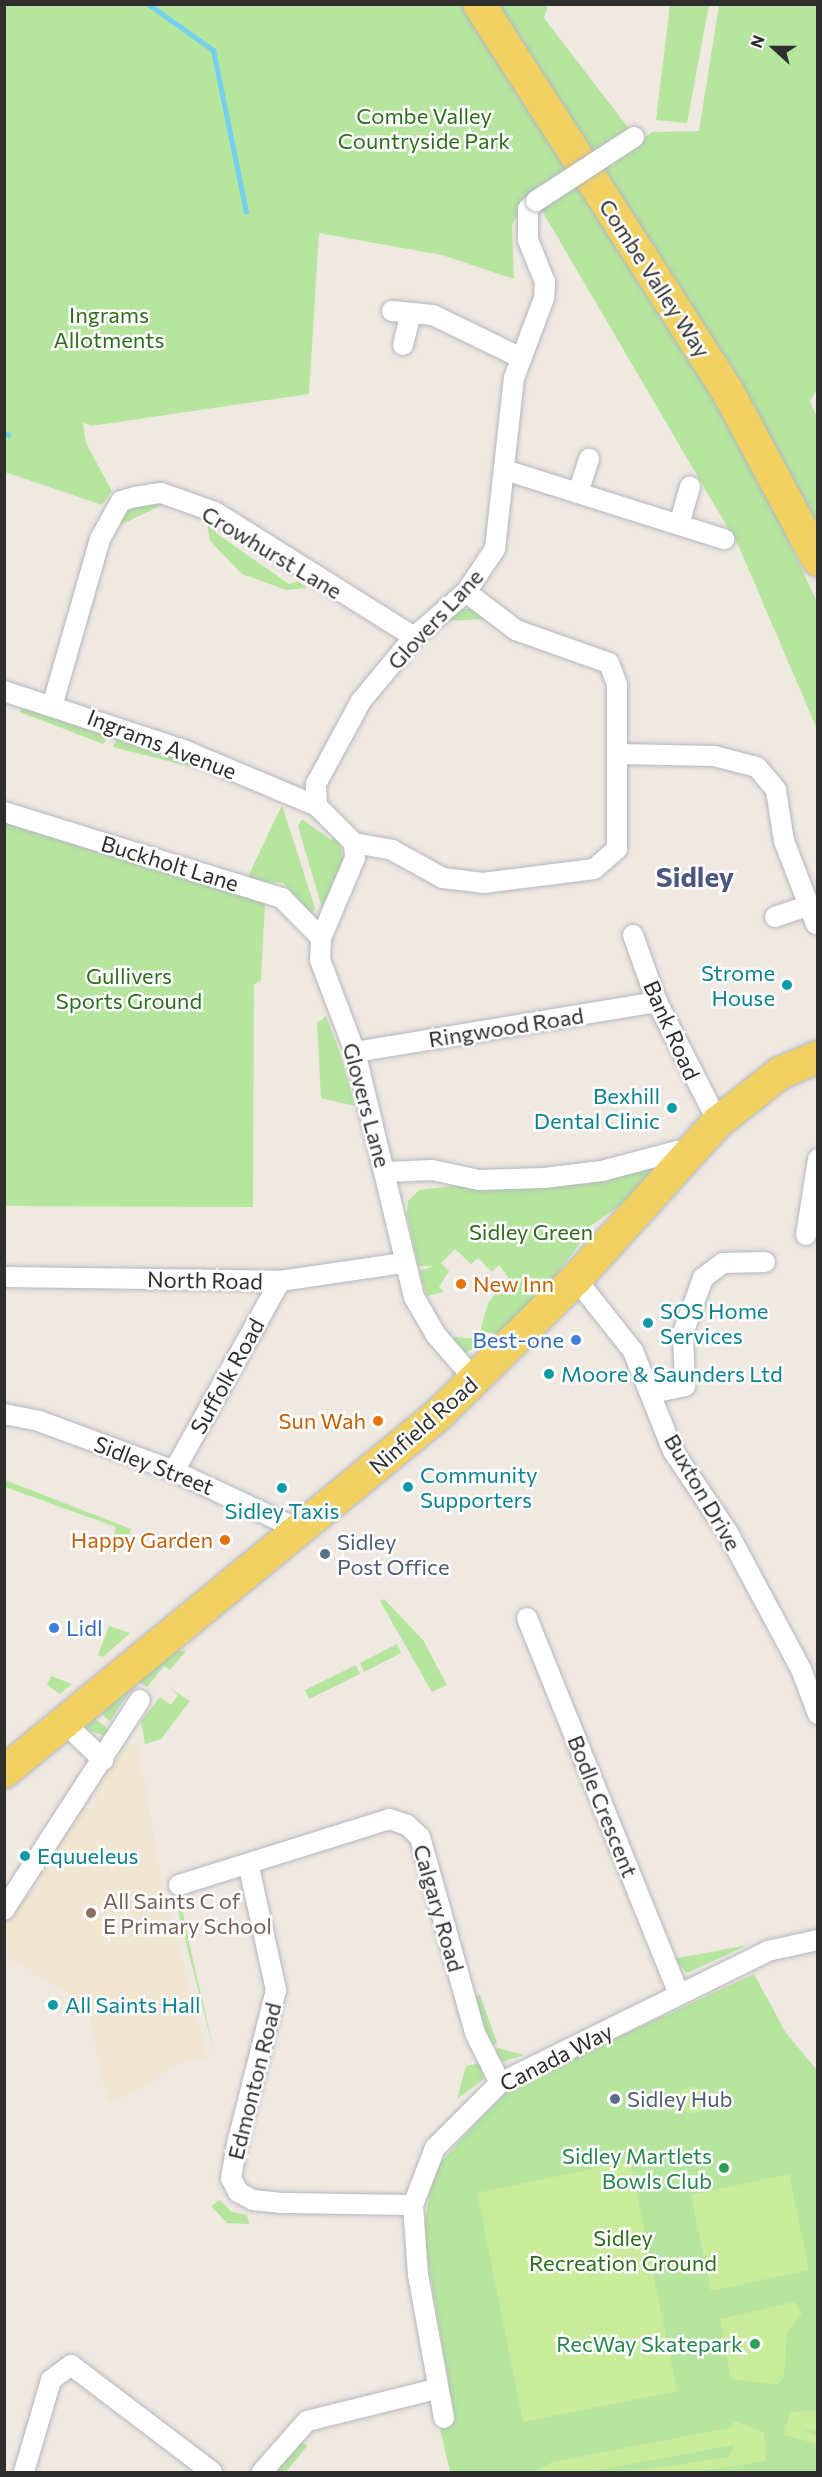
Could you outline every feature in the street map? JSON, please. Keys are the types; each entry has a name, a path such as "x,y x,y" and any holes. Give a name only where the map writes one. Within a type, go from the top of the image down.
{"main road":[{"name":"Combe Valley Way","path":"479,4 728,392 818,560"},
{"name":"Ninfield Road","path":"4,1772 66,1724 475,1380 576,1280 718,1122 780,1073 818,1057"}],"street":[{"name":"Glovers Lane","path":"316,806 316,784 361,701 414,637 466,591 495,549 519,357 544,298 545,282 528,240 528,209 536,201 634,137"},
{"path":"404,345 402,312 433,315 519,357"},
{"path":"578,493 589,459"},
{"path":"505,470 724,539"},
{"path":"679,525 690,487"},
{"name":"Crowhurst Lane","path":"53,703 100,538 121,501 135,497 160,494 214,512 414,637"},
{"path":"316,806 354,843 392,850 458,881 594,869 617,849 617,684 609,663 516,630 466,591"},
{"name":"Ingrams Avenue","path":"4,691 53,703 316,806"},
{"path":"618,754 744,760 768,777 776,790 784,841 813,915 775,916"},
{"name":"Buckholt Lane","path":"4,812 282,898 321,938"},
{"name":"Glovers Lane","path":"354,843 352,872 321,938 320,960 355,1052 385,1172 404,1263 427,1323 475,1380"},
{"name":"Bank Road","path":"633,935 657,1002 718,1122"},
{"name":"Ringwood Road","path":"355,1052 657,1002"},
{"path":"385,1172 432,1170 479,1180 544,1178 677,1151 687,1159"},
{"path":"806,1235 818,1160"},
{"path":"652,1393 685,1386 682,1333 703,1278 723,1263 765,1262"},
{"name":"North Road","path":"4,1277 280,1281 404,1263"},
{"name":"Buxton Drive","path":"576,1280 633,1351 652,1393 673,1451 728,1533 809,1667 818,1714"},
{"name":"Suffolk Road","path":"174,1471 280,1281"},
{"name":"Sidley Street","path":"4,1414 39,1421 174,1471 298,1529"},
{"name":"Bodle Crescent","path":"527,1618 679,1994"},
{"path":"4,1910 91,1779 140,1700"},
{"path":"66,1724 103,1760"},
{"name":"Calgary Road","path":"179,1885 249,1867 389,1819 406,1825 420,1837 475,2033 500,2083"},
{"name":"Edmonton Road","path":"249,1867 276,1990 237,2144 231,2178 238,2192 274,2202 412,2205"},
{"name":"Canada Way","path":"444,2418 436,2390 412,2205 435,2148 500,2083 768,1951 818,1940"},
{"path":"24,2472 51,2379 71,2365 212,2472"},
{"path":"262,2472 307,2421 436,2390"}],"shaded area":[{"name":"All Saints C of E Primary School","path":"130,1743 138,1746 164,1893 207,2053 206,2059 179,2063 139,2090 108,2102 87,2006 5,1955 4,1930 22,1896 38,1888 42,1881 36,1874 80,1808 94,1809 97,1782"}],"green space":[{"name":"Combe Valley Countryside Park","path":"4,5 548,5 544,18 630,130 523,204 512,225 514,279 442,255 319,233 309,394 91,426 83,422 86,443 112,491 102,505 5,472"},
{"path":"670,5 709,5 687,123 656,120"},
{"path":"719,5 817,5 818,387 810,401 817,418 817,526 600,170 652,132 699,131"},
{"path":"578,184 714,398 767,494 817,602 817,729 739,547 541,209"},
{"path":"156,500 164,504 110,530 125,505"},
{"path":"206,518 216,526 216,533 289,584 298,581 307,588 286,590 242,574 210,541"},
{"path":"459,609 474,609 486,619 446,621"},
{"path":"23,706 108,729 108,737 103,744 20,712"},
{"path":"119,733 201,765 203,770 113,747"},
{"path":"282,805 315,908 312,914 283,883 246,881"},
{"name":"Gullivers Sports Ground","path":"4,818 265,903 261,980 254,985 253,1207 5,1206"},
{"path":"302,819 331,840 335,837 341,848 344,868 322,908 298,826"},
{"path":"326,1016 341,1056 355,1106 321,1098 317,1023"},
{"name":"Sidley Green","path":"663,1160 641,1191 580,1233 584,1238 557,1274 502,1334 480,1332 488,1303 508,1277 499,1265 492,1272 478,1258 471,1264 455,1249 441,1263 449,1271 439,1287 444,1292 427,1296 419,1271 434,1266 418,1266 407,1214 408,1201 419,1190"},
{"path":"453,1337 497,1340 463,1353"},
{"path":"5,1480 131,1529 126,1546 112,1541 116,1527 5,1487"},
{"path":"384,1599 423,1640 447,1685 432,1692 380,1601"},
{"path":"109,1626 130,1633 103,1657 98,1655"},
{"path":"397,1644 401,1653 364,1672 360,1663"},
{"path":"171,1650 186,1651 170,1670 164,1666 147,1687 136,1681 110,1721 98,1711"},
{"path":"356,1665 360,1674 309,1699 305,1690"},
{"path":"51,1676 72,1684 60,1694 47,1685"},
{"path":"168,1687 190,1701 161,1739 145,1744 141,1721 160,1697 171,1705 178,1695"},
{"path":"91,1715 109,1730 105,1736 87,1730"},
{"path":"180,1899 192,1956 215,2055 175,1900"},
{"path":"748,1945 687,1973 673,1959"},
{"name":"Sidley Recreation Ground","path":"754,1974 786,2033 817,2070 817,2472 450,2472 439,2424 455,2420 423,2234 433,2171 498,2098 527,2080"},
{"path":"480,1995 497,2043 489,2047 473,1998"},
{"path":"498,2048 524,2055 502,2062 492,2053"},
{"path":"480,2063 484,2079 457,2099 466,2066"},
{"path":"692,2087 701,2091 705,2100 701,2109 692,2113 683,2109 679,2100 683,2091"},
{"path":"630,2161 677,2391 523,2422 477,2193"},
{"path":"789,2174 809,2270 711,2291 691,2195"},
{"path":"220,2200 232,2212 247,2215 249,2224 227,2223 211,2206"},
{"name":"RecWay Skatepark","path":"794,2302 802,2313 787,2333 784,2377 777,2385 731,2379 720,2319"},
{"path":"817,2410 817,2429 804,2431 817,2436 817,2444 784,2435 790,2412"},
{"path":"733,2421 764,2432 766,2461 694,2472 627,2472 728,2457 735,2445 587,2472 534,2472 552,2462 733,2427"},
{"path":"300,2443 308,2445 286,2472 274,2472"}],"waterway":[{"path":"148,4 213,50 246,212"},
{"path":"4,433 9,435"}],"place":[{"name":"Strome House","path":"787,985"},
{"name":"Bexhill Dental Clinic","path":"672,1108"},
{"name":"New Inn","path":"461,1284"},
{"name":"SOS Home Services","path":"648,1323"},
{"name":"Best-one","path":"576,1340"},
{"name":"Moore & Saunders Ltd","path":"549,1374"},
{"name":"Sun Wah","path":"378,1421"},
{"name":"Community Supporters","path":"408,1487"},
{"name":"Sidley Taxis","path":"282,1488"},
{"name":"Happy Garden","path":"225,1540"},
{"name":"Sidley Post Office","path":"325,1554"},
{"name":"Lidl","path":"54,1628"},
{"name":"Equueleus","path":"25,1856"},
{"name":"All Saints C of E Primary School","path":"91,1913"},
{"name":"All Saints Hall","path":"53,2005"},
{"name":"Sidley Hub","path":"615,2099"},
{"name":"Sidley Martlets Bowls Club","path":"724,2168"},
{"name":"RecWay Skatepark","path":"755,2344"}],"district":[{"name":"Sidley","path":"695,876"}],"park label":[{"name":"Ingrams Allotments","path":"109,326"}]}
